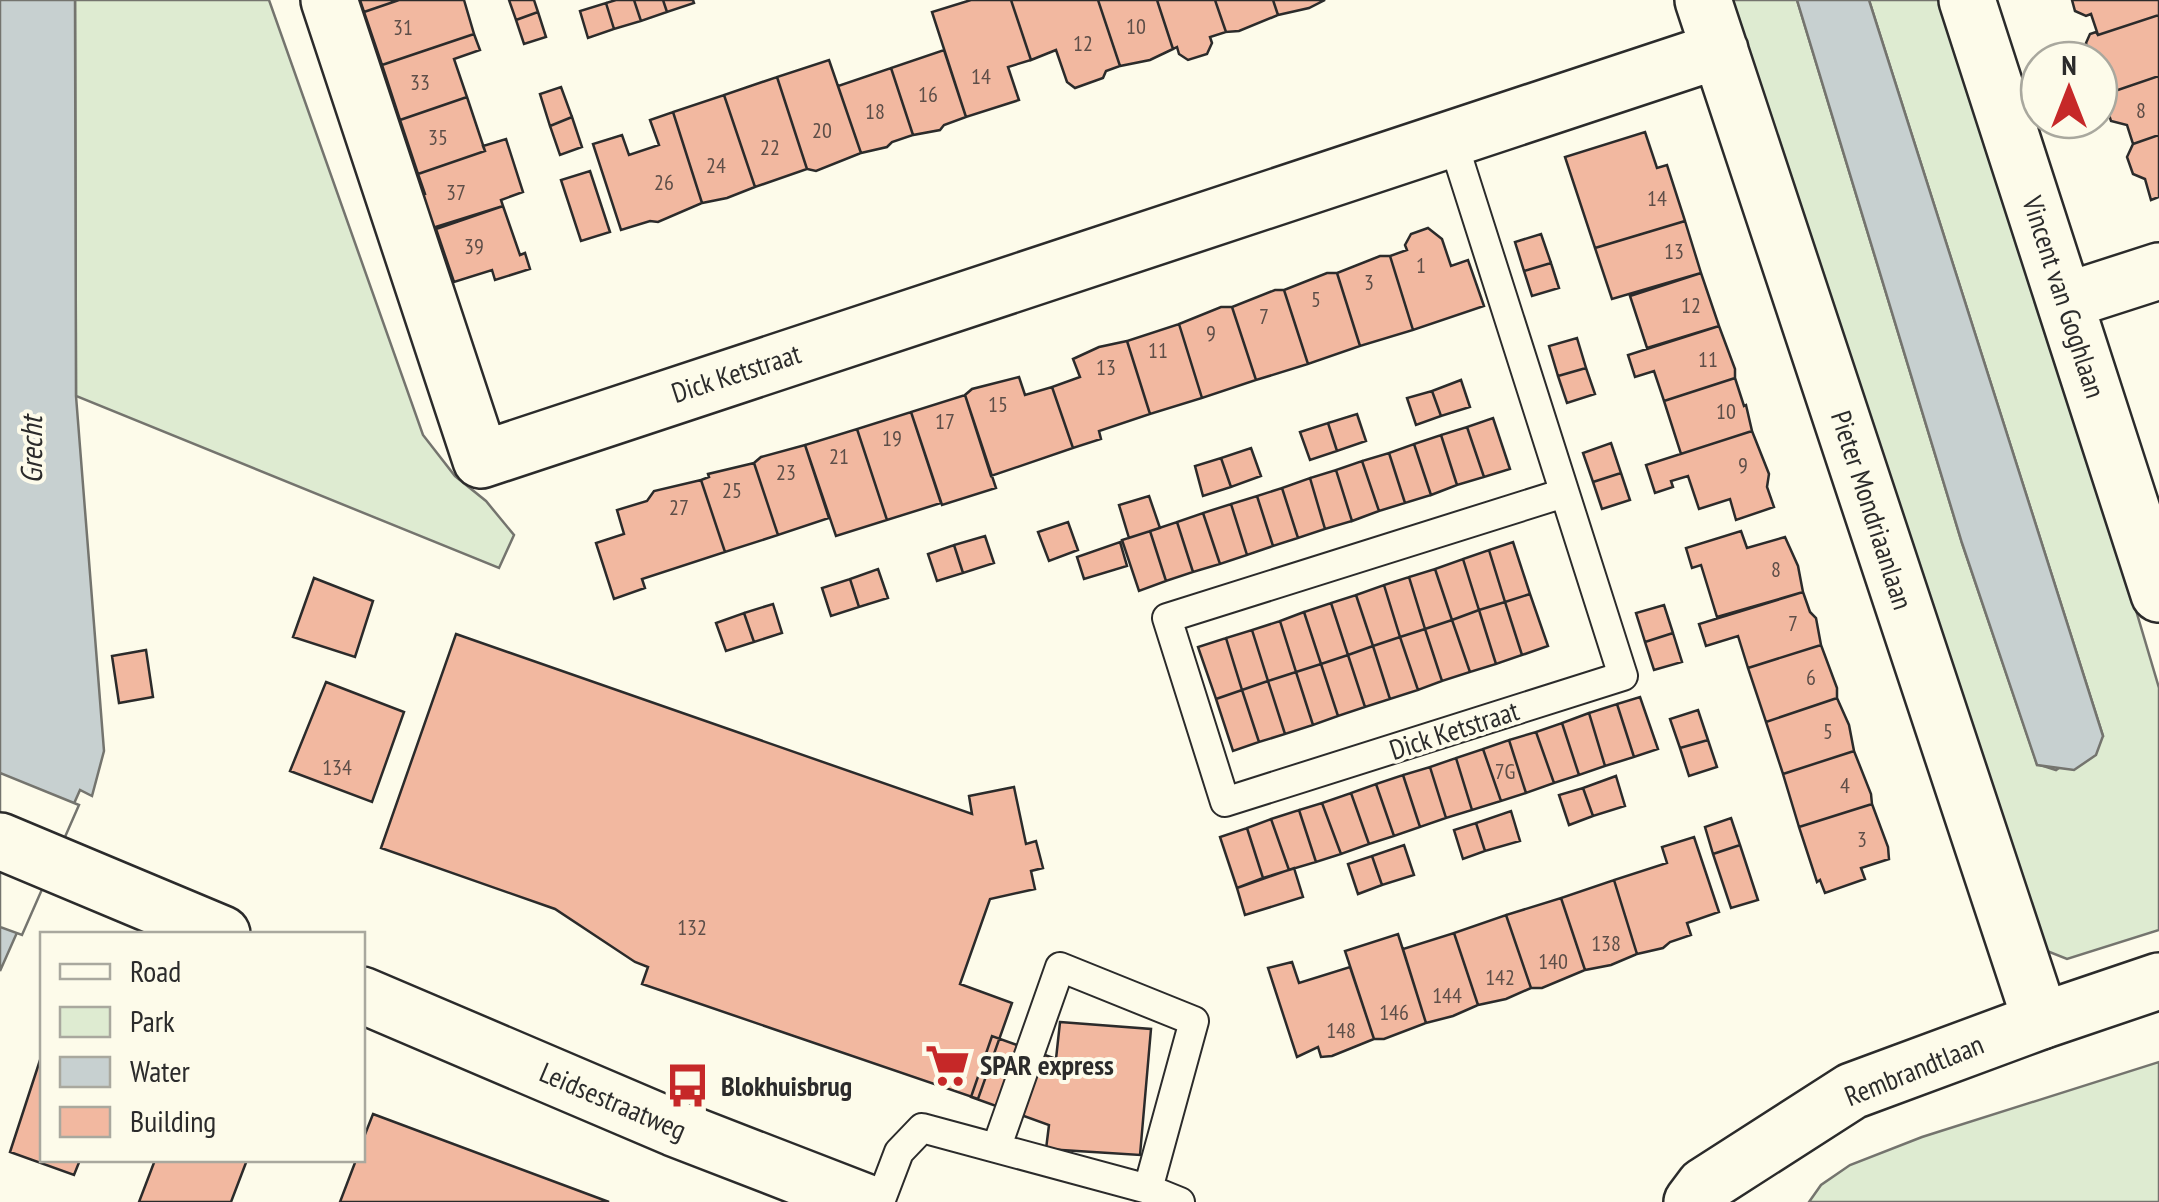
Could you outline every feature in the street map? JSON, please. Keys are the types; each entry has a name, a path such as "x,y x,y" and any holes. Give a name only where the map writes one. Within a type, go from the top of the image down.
{"street":[{"name":"Dick Ketstraat","path":"329,0 481,460 1452,139 1711,25"},
{"name":"Vincent van Goghlaan","path":"1968,0 2159,594"},
{"name":"Pieter Mondriaanlaan","path":"1711,25 2041,1020"},
{"path":"2066,301 2159,271"},
{"path":"0,842 217,932"},
{"name":"Rembrandtlaan","path":"1692,1202 1704,1186 1852,1090 2041,1020 2159,982"},
{"name":"Leidsestraatweg","path":"365,995 674,1128 865,1202"}],"lane":[{"name":"Dick Ketstraat","path":"1452,139 1623,676 1225,802 1167,618 1564,493"},
{"path":"997,1146 1060,967 1194,1020 1148,1188"},
{"path":"880,1202 899,1152 922,1128 1148,1188 1180,1202"}],"green space":[{"path":"75,0 269,0 423,435 455,476 486,501 514,535 499,568 76,396"},
{"path":"1732,0 1797,0 1962,543 2037,764 2056,770 2103,736 1869,0 1941,0 2111,526 2159,688 2159,930 2067,959 2047,951 1847,359"},
{"path":"2159,1062 2159,1202 1809,1202 1821,1185 1850,1165 1922,1137"}],"water":[{"name":"Grecht","path":"0,0 75,0 76,396 104,751 92,796 80,790 0,971"},
{"path":"1797,0 1869,0 2103,736 2096,755 2074,770 2037,765 1962,543"}],"pier":[{"path":"0,773 79,805 22,935 0,927"}],"building":[{"path":"360,0 399,0 364,12"},
{"path":"399,0 464,0 474,34 382,65 364,12"},
{"path":"509,0 534,0 538,12 516,20"},
{"path":"634,0 641,21 614,29 606,3"},
{"path":"634,0 663,0 667,12 641,21"},
{"path":"663,0 693,0 694,3 667,12"},
{"path":"971,0 1011,0 1031,60 1008,67 1019,100 966,117 932,12"},
{"path":"1011,0 1098,0 1120,66 1106,71 1103,78 1075,88 1067,82 1056,50 1031,60"},
{"path":"1098,0 1157,0 1173,49 1150,60 1120,66"},
{"path":"1157,0 1215,0 1226,32 1210,37 1212,43 1207,54 1188,60 1177,47 1173,49"},
{"path":"1215,0 1273,0 1278,15 1239,31 1226,32"},
{"path":"1273,0 1325,0 1278,15"},
{"path":"2072,0 2159,0 2159,15 2098,35 2091,14 2075,11"},
{"path":"606,3 614,29 588,38 580,11"},
{"path":"538,12 546,37 524,44 516,20"},
{"path":"2159,15 2159,76 2119,90 2119,40 2087,40 2090,34 2098,35"},
{"path":"474,34 480,50 454,59 467,97 400,120 382,65"},
{"path":"944,50 966,117 940,130 913,135 891,68"},
{"path":"829,60 861,153 816,171 807,169 777,77"},
{"path":"891,68 913,135 861,153 838,86"},
{"path":"2159,76 2159,135 2133,144 2127,125 2119,123 2119,90"},
{"path":"777,77 807,169 755,187 724,95"},
{"path":"561,87 572,117 550,126 540,94"},
{"path":"724,95 755,187 702,203 673,112"},
{"path":"467,97 485,151 418,174 400,120"},
{"path":"673,112 702,203 658,222 621,230 593,144 622,135 629,155 659,145 650,120"},
{"path":"572,117 582,147 560,155 550,126"},
{"path":"1645,132 1657,168 1667,165 1685,221 1595,248 1565,157"},
{"path":"2159,135 2159,197 2151,200 2145,179 2133,174 2127,157 2133,144"},
{"path":"506,139 523,192 501,200 503,206 426,230 415,197 425,194 418,174 485,151 483,146"},
{"path":"590,171 610,232 581,241 561,180"},
{"path":"503,206 520,255 525,253 530,269 495,280 492,270 454,282 436,229"},
{"path":"1685,221 1701,273 1612,299 1595,248"},
{"path":"1428,228 1442,239 1451,266 1468,260 1484,306 1413,330 1390,256 1407,250 1405,245 1411,234"},
{"path":"1541,234 1551,263 1524,271 1515,242"},
{"path":"1380,256 1390,256 1413,330 1360,346 1337,273"},
{"path":"1551,263 1559,288 1532,296 1524,271"},
{"path":"1327,273 1337,273 1360,346 1308,364 1284,290"},
{"path":"1701,273 1719,326 1647,348 1630,296"},
{"path":"1284,290 1308,364 1256,380 1232,307"},
{"path":"1221,307 1232,307 1256,380 1202,398 1179,324"},
{"path":"1179,324 1202,398 1150,414 1127,341"},
{"path":"1719,326 1735,378 1664,401 1654,371 1635,377 1628,355"},
{"path":"1577,338 1586,368 1558,376 1549,346"},
{"path":"1127,341 1150,414 1099,431 1101,439 1073,448 1052,387 1080,377 1073,359 1099,347"},
{"path":"1586,368 1595,394 1567,403 1558,376"},
{"path":"1019,377 1025,395 1052,387 1073,448 991,476 965,395 972,389"},
{"path":"1735,378 1752,431 1681,454 1664,401"},
{"path":"1461,380 1470,407 1441,416 1432,391"},
{"path":"1432,391 1441,416 1416,425 1407,398"},
{"path":"965,395 996,488 942,505 911,412"},
{"path":"911,412 941,503 887,520 857,429"},
{"path":"1357,414 1366,441 1337,451 1328,423"},
{"path":"1493,418 1510,469 1484,477 1467,427"},
{"path":"1328,423 1337,451 1310,460 1300,432"},
{"path":"1467,427 1484,477 1457,485 1441,435"},
{"path":"857,429 887,520 836,536 805,445"},
{"path":"1752,431 1769,474 1767,487 1774,507 1736,520 1730,499 1699,509 1688,476 1671,481 1673,487 1655,493 1646,465"},
{"path":"1441,435 1457,485 1431,495 1414,444"},
{"path":"1611,443 1621,473 1593,482 1583,453"},
{"path":"1414,444 1431,495 1405,503 1389,453"},
{"path":"805,445 829,518 778,535 754,463 761,457"},
{"path":"1251,448 1261,476 1231,487 1221,458"},
{"path":"1389,453 1405,503 1379,511 1362,461"},
{"path":"1221,458 1231,487 1203,496 1195,466"},
{"path":"1362,461 1379,511 1352,521 1336,470"},
{"path":"754,463 778,535 725,552 701,480 708,474"},
{"path":"1336,470 1352,521 1325,529 1310,478"},
{"path":"1621,473 1630,500 1602,509 1593,482"},
{"path":"1310,478 1325,529 1298,538 1282,488"},
{"path":"701,480 725,552 642,579 645,588 614,599 596,543 624,534 617,510 647,501 654,491"},
{"path":"1282,488 1298,538 1273,546 1257,496"},
{"path":"1149,496 1160,528 1129,538 1119,505"},
{"path":"1257,496 1273,546 1247,555 1231,504"},
{"path":"1231,504 1247,555 1220,564 1203,513"},
{"path":"1203,513 1220,564 1193,572 1177,522"},
{"path":"1068,522 1078,550 1049,561 1038,532"},
{"path":"1177,522 1193,572 1166,581 1150,531"},
{"path":"1150,531 1166,581 1139,591 1122,540"},
{"path":"1741,531 1747,548 1785,537 1798,566 1803,592 1717,617 1701,565 1692,568 1686,548"},
{"path":"985,536 994,563 963,573 954,545"},
{"path":"1120,542 1127,566 1084,579 1077,557"},
{"path":"1513,542 1530,594 1505,602 1489,550"},
{"path":"954,545 963,573 937,581 928,554"},
{"path":"1489,550 1505,602 1479,610 1463,559"},
{"path":"1463,559 1479,610 1452,620 1435,569"},
{"path":"878,569 888,598 859,607 850,579"},
{"path":"1435,569 1452,620 1425,629 1409,577"},
{"path":"1409,577 1425,629 1400,637 1384,585"},
{"path":"314,578 373,601 355,657 293,637"},
{"path":"850,579 859,607 831,616 822,588"},
{"path":"1384,585 1400,637 1373,646 1356,595"},
{"path":"1803,592 1816,618 1821,645 1748,668 1738,636 1706,646 1699,624"},
{"path":"1530,594 1548,646 1522,655 1505,602"},
{"path":"1356,595 1373,646 1348,655 1331,603"},
{"path":"1505,602 1522,655 1496,664 1479,610"},
{"path":"1331,603 1348,655 1321,664 1304,612"},
{"path":"773,604 782,633 754,642 744,613"},
{"path":"1664,605 1673,633 1645,642 1636,613"},
{"path":"1479,610 1496,664 1470,672 1452,620"},
{"path":"1304,612 1321,664 1296,672 1280,621"},
{"path":"744,613 754,642 726,651 716,623"},
{"path":"1452,620 1470,672 1442,681 1425,629"},
{"path":"1280,621 1296,672 1268,681 1252,630"},
{"path":"1425,629 1442,681 1418,690 1400,637"},
{"path":"1252,630 1268,681 1242,690 1226,638"},
{"path":"1673,633 1682,662 1654,670 1645,642"},
{"path":"456,634 972,814 969,796 1014,787 1026,844 1036,841 1043,868 1031,871 1035,889 990,899 960,984 1012,1003 978,1099 642,984 648,967 555,909 381,848"},
{"path":"1400,637 1418,690 1390,699 1373,646"},
{"path":"1226,638 1242,690 1216,699 1198,647"},
{"path":"1821,645 1837,698 1766,722 1748,668"},
{"path":"1373,646 1390,699 1365,707 1348,655"},
{"path":"146,650 153,697 119,703 112,656"},
{"path":"1348,655 1365,707 1338,716 1321,664"},
{"path":"1321,664 1338,716 1313,725 1296,672"},
{"path":"1296,672 1313,725 1285,734 1268,681"},
{"path":"1268,681 1285,734 1259,742 1242,690"},
{"path":"326,682 404,712 372,802 290,771"},
{"path":"1242,690 1259,742 1233,751 1216,699"},
{"path":"1640,697 1658,749 1634,757 1617,704"},
{"path":"1837,698 1849,725 1854,751 1783,774 1766,722"},
{"path":"1617,704 1634,757 1605,766 1589,713"},
{"path":"1698,710 1708,740 1680,748 1670,719"},
{"path":"1589,713 1605,766 1579,775 1562,723"},
{"path":"1562,723 1579,775 1554,783 1536,732"},
{"path":"1536,732 1554,783 1526,793 1509,740"},
{"path":"1509,740 1526,793 1501,801 1483,749"},
{"path":"1708,740 1717,767 1689,776 1680,748"},
{"path":"1483,749 1501,801 1472,810 1456,758"},
{"path":"1854,751 1872,804 1799,827 1783,774"},
{"path":"1456,758 1472,810 1446,818 1430,767"},
{"path":"1430,767 1446,818 1420,827 1403,775"},
{"path":"1403,775 1420,827 1394,836 1376,784"},
{"path":"1616,776 1625,806 1593,816 1583,788"},
{"path":"1376,784 1394,836 1369,844 1351,793"},
{"path":"1583,788 1593,816 1569,825 1559,795"},
{"path":"1351,793 1369,844 1341,854 1322,803"},
{"path":"1322,803 1341,854 1316,862 1299,810"},
{"path":"1872,804 1889,859 1861,868 1865,879 1825,893 1820,880 1817,882 1799,827"},
{"path":"1299,810 1316,862 1289,870 1271,819"},
{"path":"1511,811 1520,841 1485,851 1476,823"},
{"path":"1731,818 1740,845 1713,854 1705,827"},
{"path":"1271,819 1289,870 1263,878 1247,828"},
{"path":"1476,823 1485,851 1463,859 1454,830"},
{"path":"1247,828 1263,878 1237,888 1220,837"},
{"path":"1694,837 1719,912 1687,923 1691,935 1637,954 1614,880 1667,863 1662,847"},
{"path":"1404,845 1414,875 1382,885 1372,856"},
{"path":"1740,845 1758,900 1731,908 1713,854"},
{"path":"1372,856 1382,885 1358,894 1348,864"},
{"path":"1294,868 1303,897 1245,915 1237,888"},
{"path":"1614,880 1637,954 1585,970 1561,898"},
{"path":"1561,898 1585,970 1542,988 1531,988 1506,915"},
{"path":"1506,915 1531,988 1478,1005 1454,933"},
{"path":"1454,933 1478,1005 1426,1023 1403,949"},
{"path":"1398,934 1426,1023 1374,1039 1345,951"},
{"path":"1292,962 1299,983 1350,967 1374,1039 1332,1056 1321,1057 1318,1047 1297,1057 1268,968"},
{"path":"1060,1022 1151,1029 1140,1155 1046,1149 1049,1125 971,1097 992,1036 1056,1059"},
{"path":"40,1060 40,1162 79,1162 74,1175 10,1152"},
{"path":"373,1114 609,1202 340,1202 355,1162 365,1162 365,1134"},
{"path":"154,1162 246,1162 231,1202 139,1202"}],"place":[{"name":"SPAR express","path":"947,1065"},
{"name":"Blokhuisbrug","path":"688,1086"}]}
